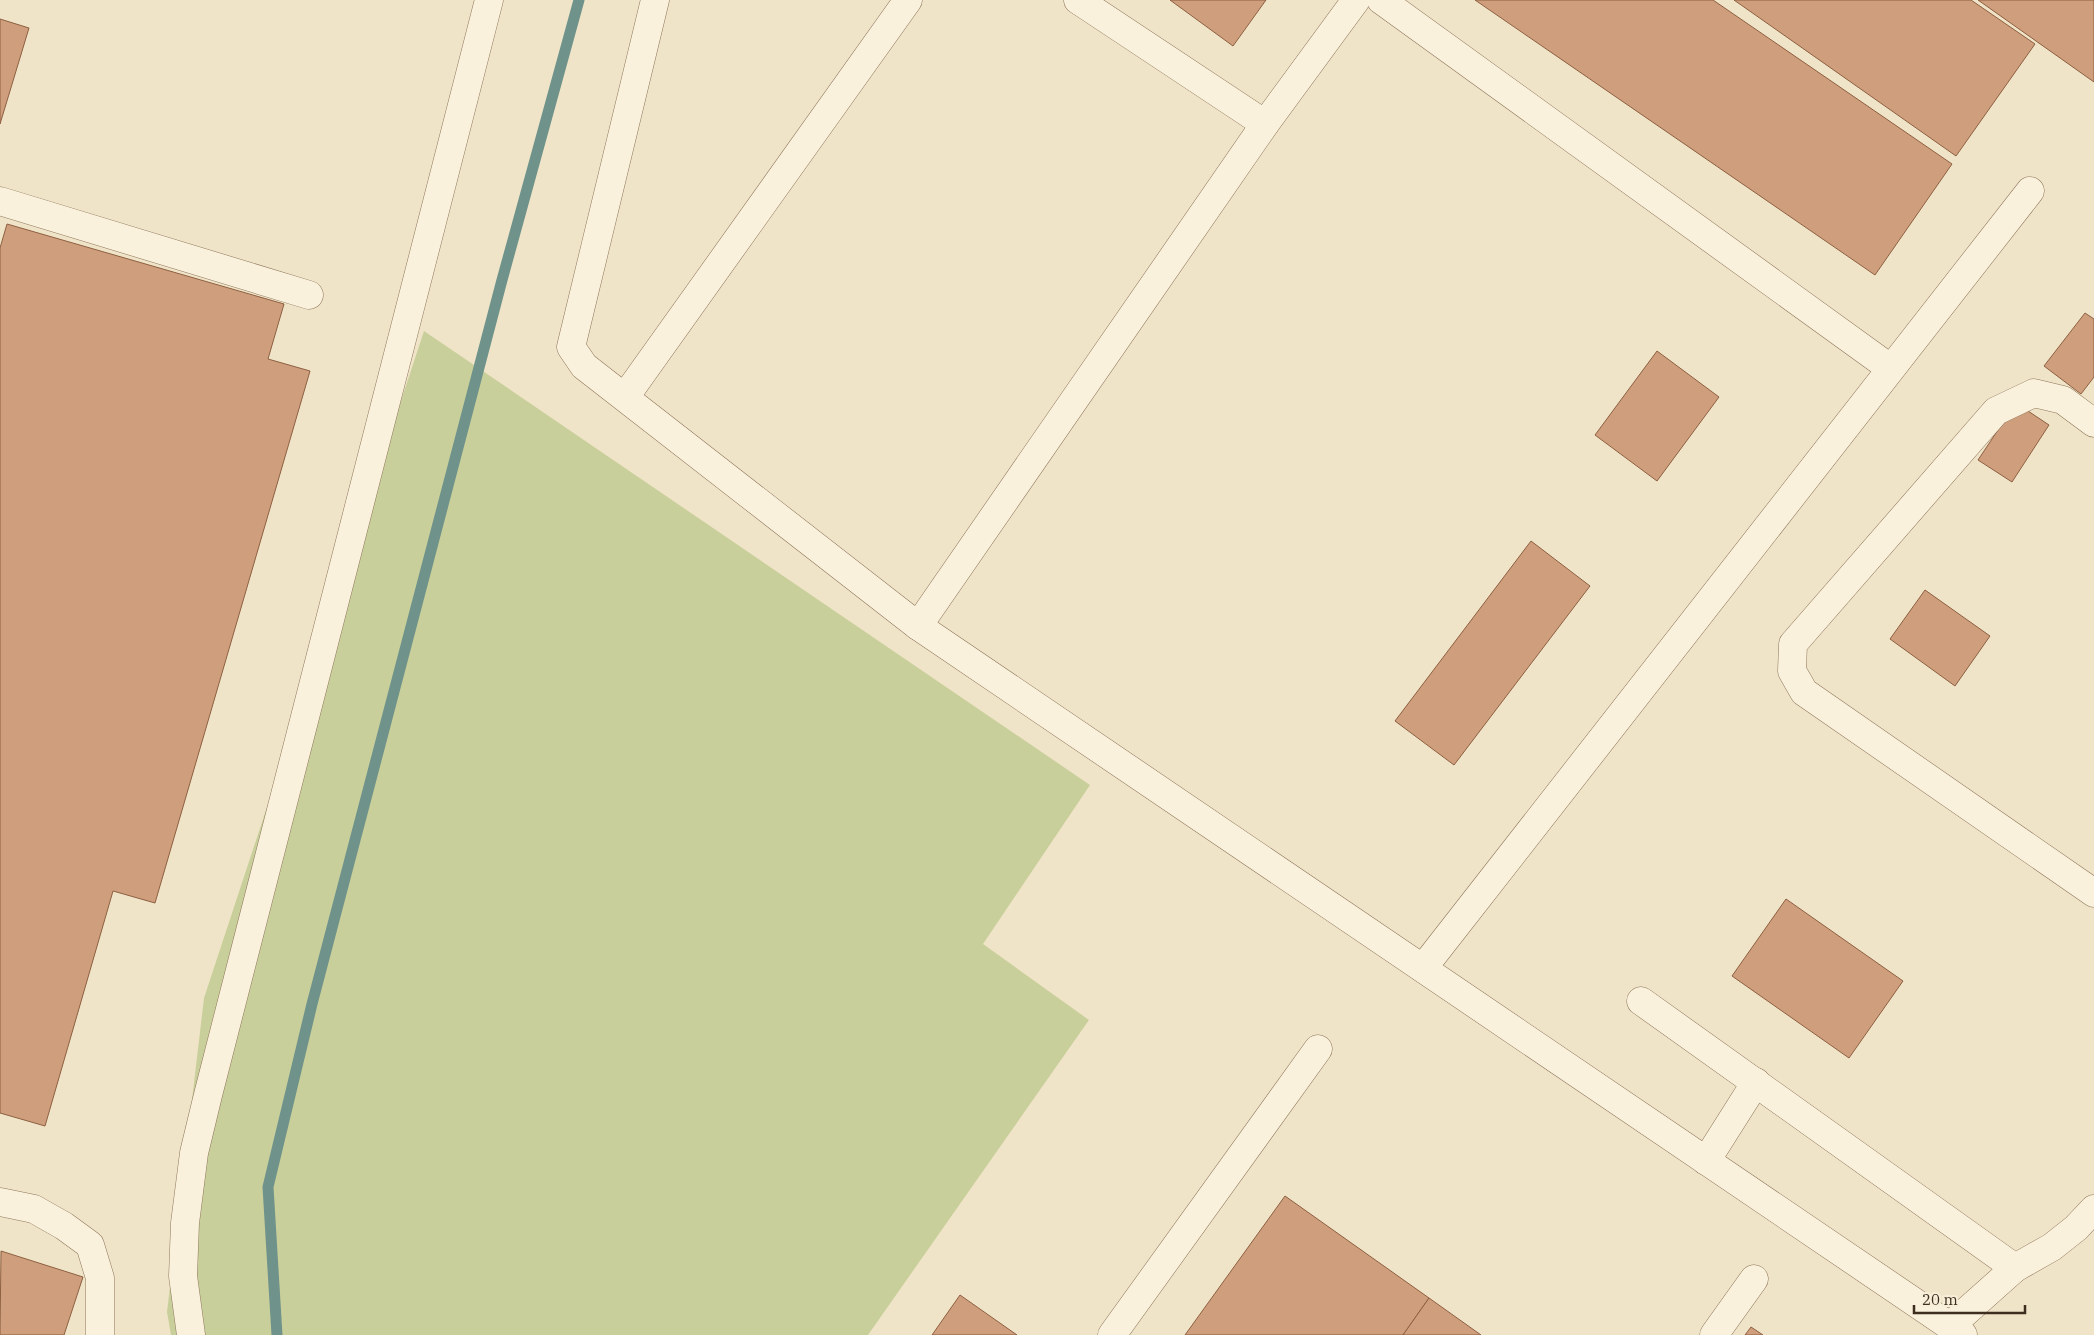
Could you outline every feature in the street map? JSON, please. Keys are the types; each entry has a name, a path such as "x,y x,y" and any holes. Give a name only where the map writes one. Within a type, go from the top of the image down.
{"lane":[{"path":"191,1335 183,1276 186,1214 199,1134 489,0"},
{"path":"655,0 571,347 584,366 918,626 1956,1331 2015,1268 2052,1247 2076,1228 2094,1209"},
{"path":"625,397 908,0"},
{"path":"1078,0 1265,124"},
{"path":"918,626 1265,124 1356,0"},
{"path":"1381,0 1890,368"},
{"path":"1423,968 2030,191"},
{"path":"0,201 309,295"},
{"path":"2094,423 2063,400 2034,393 1996,411 1793,644 1792,671 1804,692 2094,893"},
{"path":"1641,1001 2015,1268"},
{"path":"1112,1335 1318,1049"},
{"path":"1706,1160 1756,1082"},
{"path":"0,1202 34,1209 64,1226 90,1245 100,1278 97,1330"},
{"path":"1714,1335 1754,1279"}],"green space":[{"path":"424,331 1090,785 983,944 1089,1020 868,1335 171,1335 167,1312 204,998"}],"building":[{"path":"1170,0 1266,0 1233,46"},
{"path":"1475,0 1713,0 1952,164 1875,275"},
{"path":"1734,0 1971,0 2035,44 1956,156"},
{"path":"1978,0 2094,0 2094,82"},
{"path":"0,19 29,28 0,124"},
{"path":"7,224 284,304 268,359 310,371 155,903 113,891 45,1126 0,1113 0,248"},
{"path":"2085,313 2094,319 2094,377 2081,394 2044,366"},
{"path":"1657,351 1719,397 1657,481 1595,435"},
{"path":"2016,403 2049,425 2012,482 1978,460"},
{"path":"1531,541 1590,586 1454,765 1395,721"},
{"path":"1925,590 1990,636 1955,686 1890,639"},
{"path":"1786,899 1903,981 1849,1058 1732,976"},
{"path":"1285,1196 1429,1298 1403,1335 1185,1335"},
{"path":"1,1251 83,1277 64,1335 0,1335"},
{"path":"960,1295 1017,1335 932,1335"},
{"path":"1429,1298 1481,1335 1403,1335"},
{"path":"1751,1327 1763,1335 1745,1335"}],"waterway":[{"path":"277,1335 268,1187 312,1004 502,280 579,0"}]}
